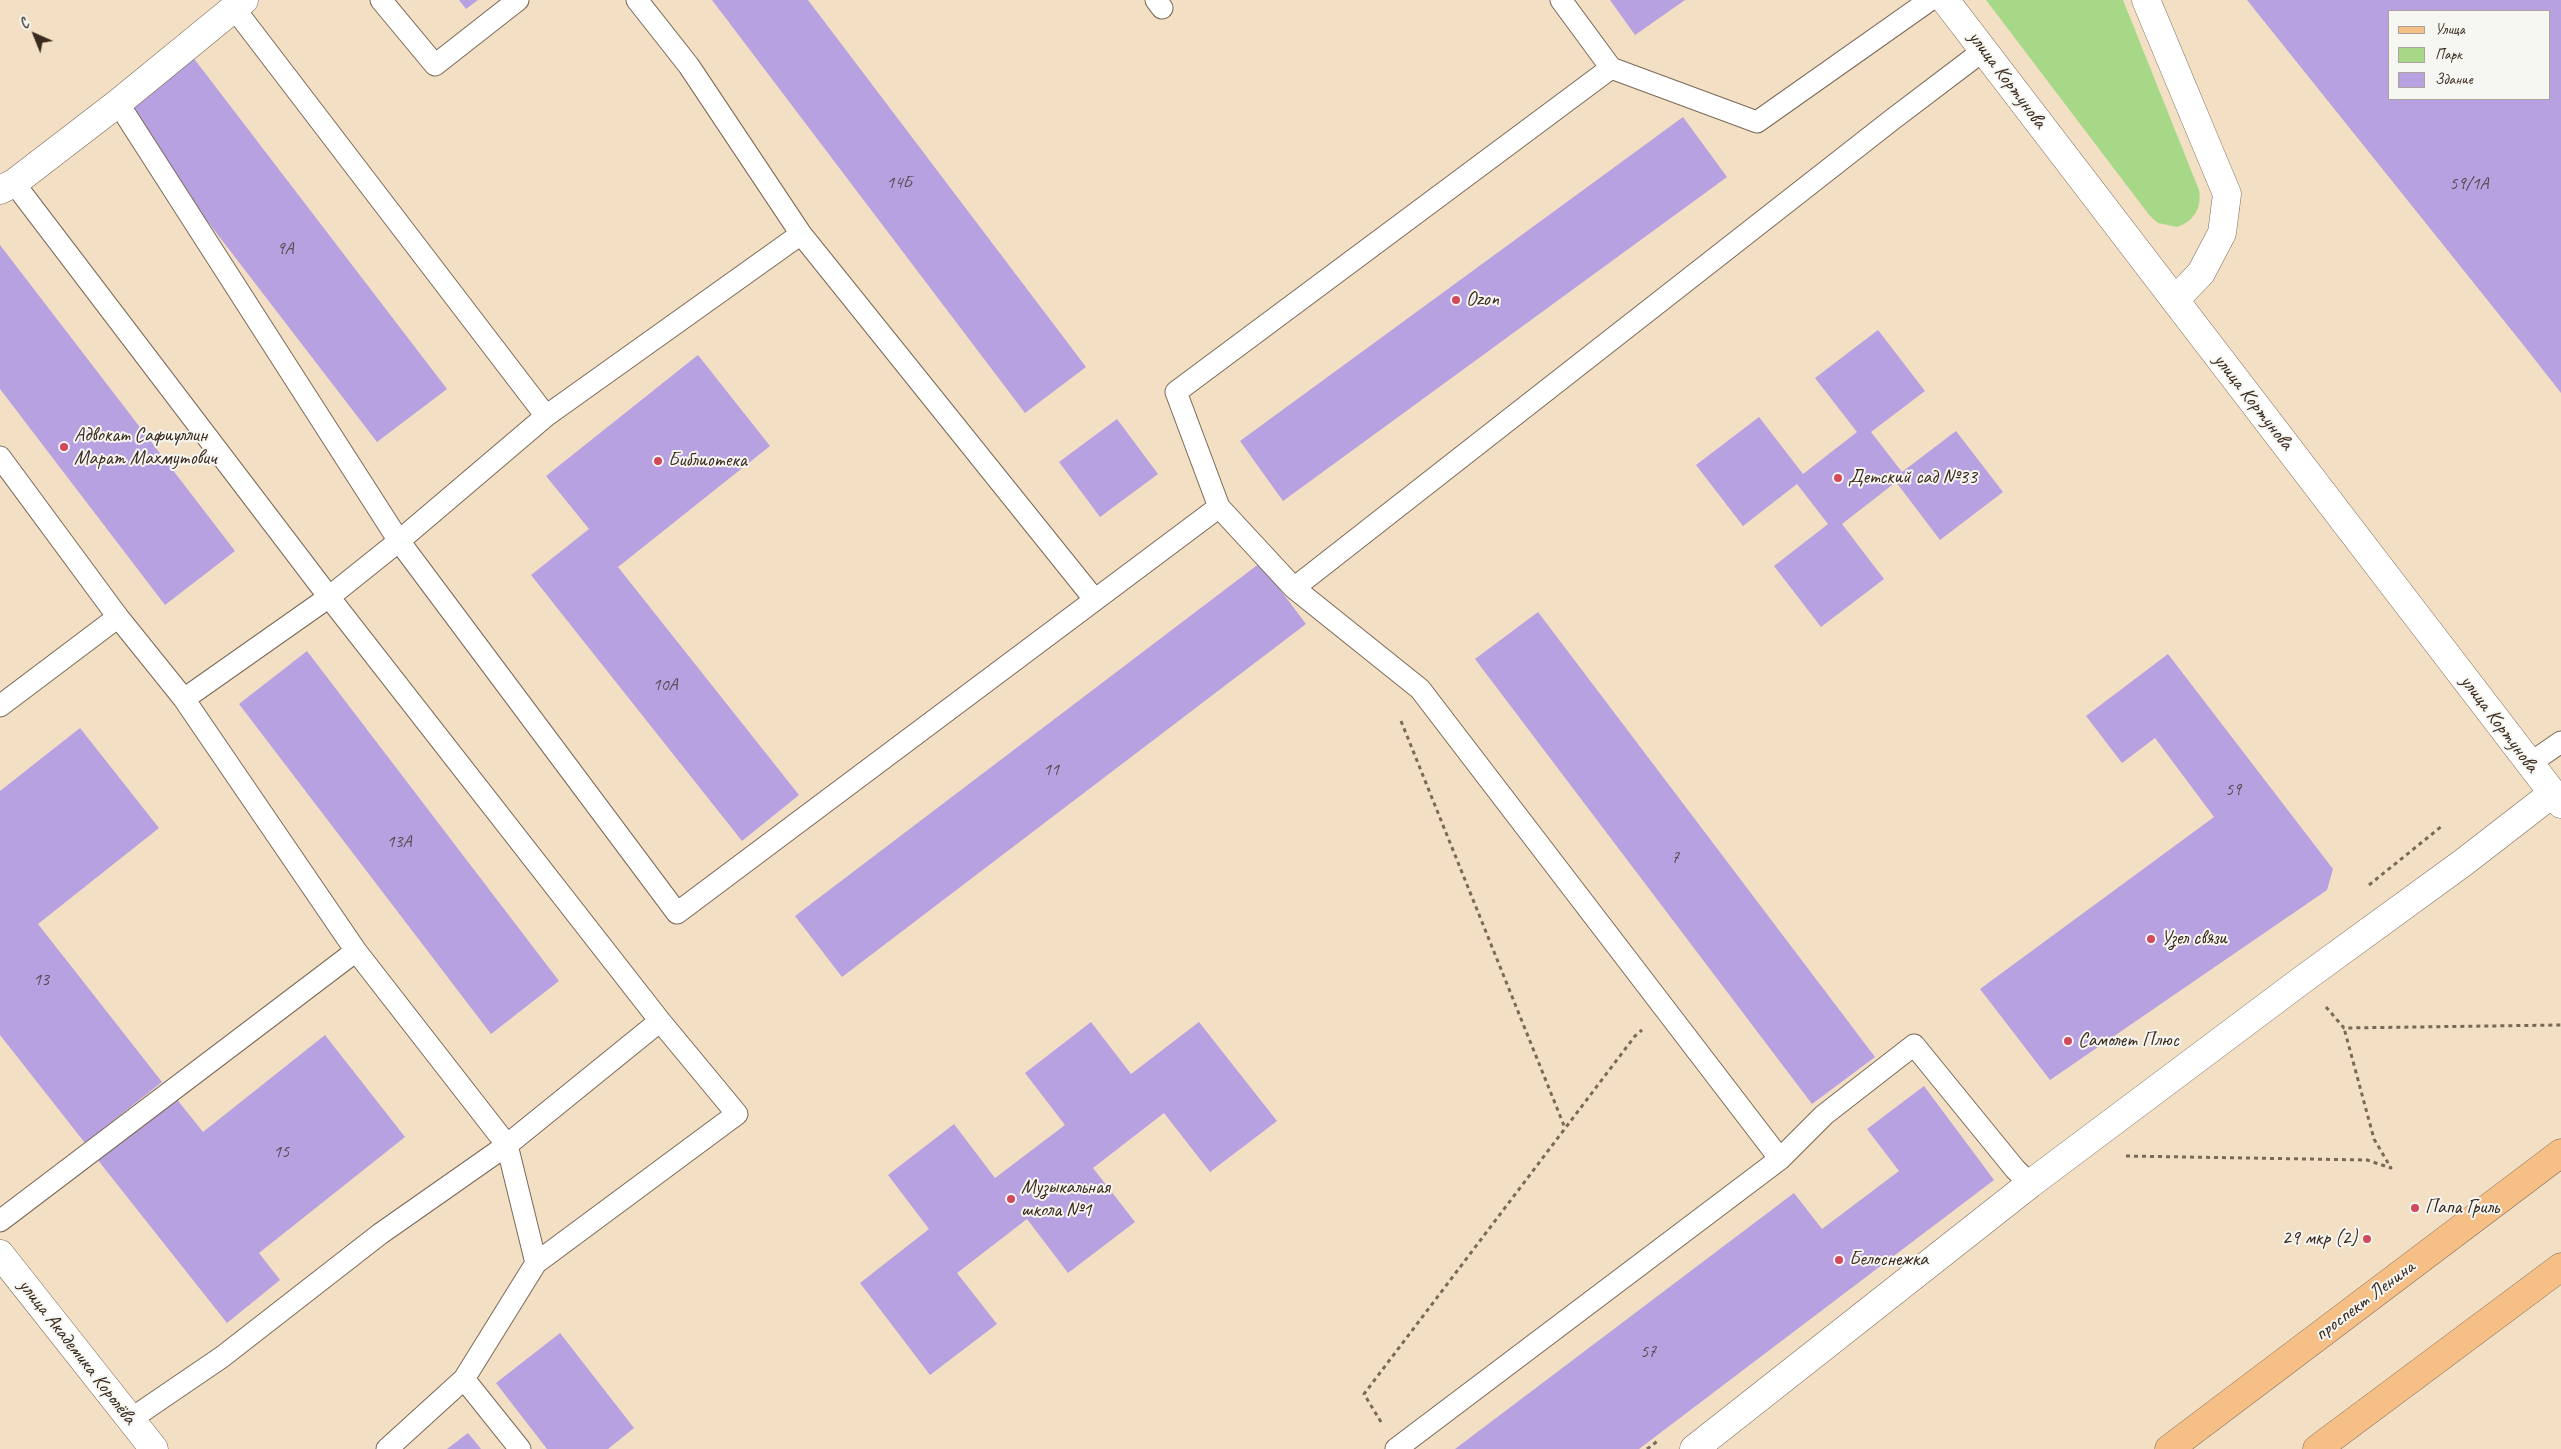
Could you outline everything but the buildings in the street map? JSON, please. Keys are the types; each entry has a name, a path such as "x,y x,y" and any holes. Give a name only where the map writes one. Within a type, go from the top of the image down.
{"main road":[{"name":"проспект Ленина","path":"2170,1449 2561,1153"},
{"path":"2317,1449 2561,1267"}],"street":[{"name":"улица Кортунова","path":"1945,0 2529,764 2557,798"},
{"path":"2146,0 2227,194 2222,233 2201,273 2175,300"},
{"path":"7,186 118,103 239,4"},
{"path":"1694,1449 2030,1184 2082,1148 2302,980 2464,862 2557,798"},
{"name":"улица Академика Королёва","path":"0,1254 154,1449"}],"lane":[{"path":"382,0 435,65 518,0"},
{"path":"638,0 689,66 801,234 1095,600"},
{"path":"1561,0 1611,68 1757,122 1930,0"},
{"path":"239,4 546,416"},
{"path":"1294,588 1877,131 1984,50"},
{"path":"1611,68 1176,392 1219,507 1294,588 1420,689 1780,1159"},
{"path":"118,103 399,541 677,913 1219,507"},
{"path":"7,186 660,1021 737,1114 536,1262 464,1379 387,1449"},
{"path":"184,699 329,597 399,541 546,416 801,234"},
{"path":"0,457 118,617 184,699 356,951 506,1145 536,1262"},
{"path":"0,706 118,617"},
{"path":"2529,764 2561,742"},
{"path":"0,1221 356,951"},
{"path":"130,1418 222,1357 380,1234 506,1145 660,1021"},
{"path":"1397,1448 1780,1159 1824,1115 1914,1045 2009,1162 2030,1184"},
{"path":"464,1379 520,1449"}],"path":[{"path":"1420,689 1401,721 1566,1129"},
{"path":"2082,1148 2136,1158 2367,1160 2391,1168 2374,1138 2344,1028 2302,980"},
{"path":"1397,1448 1364,1394 1635,1036 1666,1011"},
{"path":"2344,1028 2561,1026"}],"green space":[{"path":"1986,0 2123,0 2199,190 2198,208 2188,221 2177,227 2158,223 2150,216"}],"place":[{"name":"Ozon","path":"1456,300"},
{"name":"Адвокат Сафиуллин Марат Махмутович","path":"64,447"},
{"name":"Библиотека","path":"658,461"},
{"name":"Детский сад №33","path":"1838,478"},
{"name":"Узел связи","path":"2151,939"},
{"name":"Самолет Плюс","path":"2068,1041"},
{"name":"Музыкальная школа №1","path":"1011,1199"},
{"name":"Папа Гриль","path":"2415,1208"},
{"name":"29 мкр (2)","path":"2367,1239"},
{"name":"Белоснежка","path":"1839,1260"}]}
